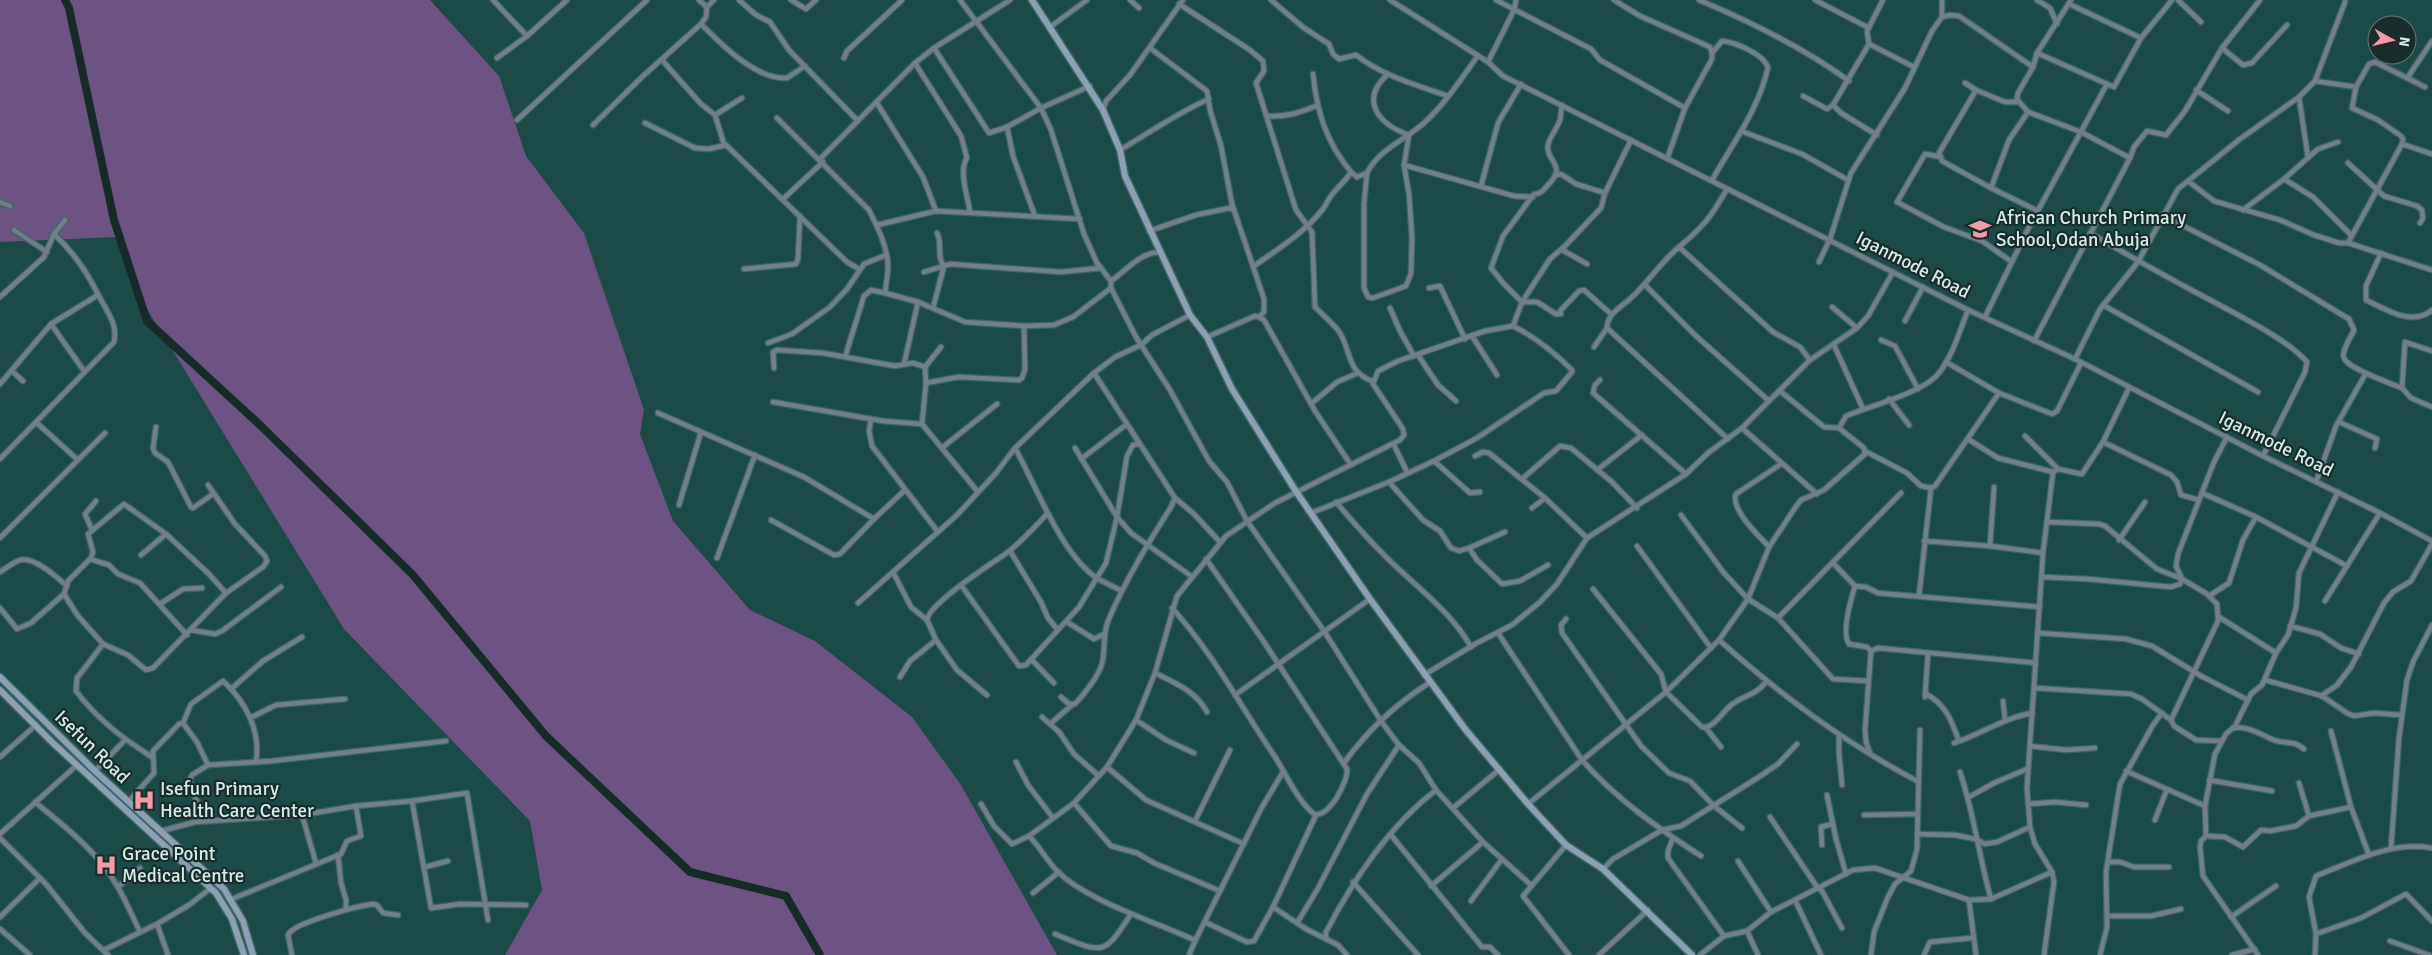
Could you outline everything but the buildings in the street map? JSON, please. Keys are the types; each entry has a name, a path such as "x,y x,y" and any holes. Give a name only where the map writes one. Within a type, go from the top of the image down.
{"street":[{"path":"493,0 527,36"},
{"path":"497,58 527,36 567,0"},
{"path":"517,120 648,0"},
{"path":"699,0 707,7"},
{"path":"593,125 701,24 706,17 707,7 714,0"},
{"path":"739,0 756,15 770,22 789,50 858,121"},
{"path":"791,0 806,9 816,0"},
{"path":"844,58 848,51 902,0"},
{"path":"960,0 1041,108 1051,130 1084,234 1101,268 1111,281 1111,288 1123,314 1209,461 1226,482 1247,521 1324,631 1399,745 1419,763 1436,790 1483,842 1531,885"},
{"path":"783,199 915,63 934,48 1010,0"},
{"path":"1032,0 1090,86 1103,110 1120,150 1125,176 1149,231 1190,315 1207,336 1232,389 1297,493 1370,599 1464,729 1528,804 1566,845 1603,869 1648,910 1692,955"},
{"path":"1050,26 1087,0"},
{"path":"1130,0 1139,8"},
{"path":"1271,0 1304,28 1329,44 1339,59 1356,55 1371,66 1388,74 1448,96"},
{"name":"Iganmode Road","path":"1390,0 1477,57 1488,62 1503,76 1968,310 2076,359 2081,364 2380,513 2432,543"},
{"path":"1496,0 1591,49 1600,60 1685,108"},
{"path":"1488,62 1514,10 1516,0"},
{"path":"1614,0 1640,16 1710,47 1712,59 1685,108 1667,159"},
{"path":"1699,0 1760,28 1823,62 1849,81"},
{"path":"1815,0 1823,2 1869,28"},
{"path":"1803,96 1827,109 1833,105 1849,81 1869,44 1867,31 1883,0"},
{"path":"1819,262 1830,239 1848,180 1877,134 1942,17 1942,0"},
{"path":"2037,0 2050,8 2057,24"},
{"path":"2037,53 2114,87 2140,38 2172,0"},
{"path":"2179,0 2201,22"},
{"path":"2034,341 2134,147 2147,131 2166,134 2170,131 2185,111 2222,48 2260,0"},
{"path":"981,804 994,826 1012,844 1029,836 1074,803 1107,766 1136,720 1154,674 1177,596 1191,576 1220,542 1247,521 1364,457 1394,445 1403,437 1403,429 1372,381 1358,373 1339,331 1315,307 1312,232 1296,210 1256,83 1264,71 1261,59 1181,2 1120,88 1106,101 1103,110"},
{"path":"2130,158 2082,132 2028,112 2019,102 2018,93 2033,67 2037,53 2070,2 2140,38"},
{"path":"2076,359 2103,305 2138,262 2162,215 2178,189 2240,139 2299,97 2315,81 2345,2"},
{"path":"1942,17 1950,14 1959,16 2033,67"},
{"path":"701,24 723,47 761,72 787,78 805,66"},
{"path":"2222,48 2243,65 2247,66 2287,25"},
{"path":"1712,53 1722,41 1729,42 1763,60 1768,67 1763,91 1712,180"},
{"path":"2408,77 2432,41"},
{"path":"1869,44 1914,67"},
{"path":"934,48 989,133 1007,127 1041,108 1090,86"},
{"path":"1150,48 1207,91 1234,210 1254,266 1265,306 1259,317"},
{"path":"1409,135 1404,165 1409,194 1412,238 1411,273 1406,286 1373,298 1368,297 1364,288 1364,203 1367,173 1373,160 1424,122 1448,96 1477,57"},
{"path":"662,60 701,104 715,115 724,144 848,262 859,269"},
{"path":"2348,242 2378,191 2403,139 2378,120 2352,108 2356,87 2369,64 2375,62 2425,86"},
{"path":"915,63 961,136 967,158 963,162 963,170 970,212"},
{"path":"1313,74 1316,106 1335,153 1357,177 1367,173"},
{"path":"1388,74 1377,84 1373,102 1379,117 1394,130 1409,135"},
{"path":"2315,81 2356,87"},
{"path":"1965,83 1976,90 2006,102 2019,102"},
{"path":"1481,186 1498,123 1520,84"},
{"path":"1985,317 2038,210 2107,84"},
{"path":"1976,90 1941,148 1939,153 1942,161 1991,188 2038,210"},
{"path":"2196,90 2228,111"},
{"path":"2299,97 2308,158"},
{"path":"715,115 742,98"},
{"path":"1120,150 1179,113 1209,99"},
{"path":"877,103 923,177 936,211"},
{"path":"1562,105 1560,120 1548,145 1550,155 1556,164 1556,175 1549,185 1539,194 1534,194 1524,205 1503,236 1491,266 1504,284 1522,302 1537,302 1556,314 1561,314 1560,311 1578,291 1584,290 1611,314"},
{"path":"1833,105 1841,113 1877,134"},
{"path":"1267,116 1300,113 1316,106"},
{"path":"1991,188 2009,140 2028,112"},
{"path":"777,118 869,210 877,225 888,264 884,293"},
{"path":"644,123 695,148 709,149 724,144"},
{"path":"1007,127 1013,156 1035,216"},
{"path":"1741,131 1796,152 1848,180"},
{"path":"1513,326 1522,302 1550,259 1601,208 1605,193 1631,140"},
{"path":"2243,210 2318,150 2338,142"},
{"path":"2402,144 2432,153"},
{"path":"1941,157 1925,154 1897,202 1944,227 1982,241 2012,262"},
{"path":"2348,163 2378,191 2393,200 2417,206 2422,210 2423,218 2420,223"},
{"path":"1404,165 1514,196 1534,196"},
{"path":"1254,266 1287,243 1324,209 1331,195 1346,181 1351,172"},
{"path":"1556,175 1561,174 1576,184 1605,193"},
{"path":"2284,179 2313,197 2351,235"},
{"path":"2188,181 2214,201 2280,220 2314,235 2339,243 2348,242 2432,270"},
{"path":"1594,347 1607,328 1607,322 1611,314 1645,285 1679,247 1688,242 1708,221 1727,189"},
{"path":"0,202 10,206"},
{"path":"1149,231 1196,215 1230,208 1234,210"},
{"path":"877,225 936,211 1080,219"},
{"path":"2162,215 2260,265 2349,319 2354,330 2343,353 2346,362 2366,373 2402,388 2411,398 2432,408"},
{"path":"744,269 796,264 798,259 800,216"},
{"path":"0,297 47,252 54,234 65,220"},
{"path":"14,230 47,252"},
{"path":"933,308 944,266 939,258 940,243 937,233"},
{"path":"2090,233 2138,262 2244,318 2300,353 2307,362 2305,372 2263,456"},
{"path":"0,460 114,342 114,325 84,266 54,234"},
{"path":"1564,247 1564,251 1587,264"},
{"path":"1679,247 1773,332 1800,347 1810,360"},
{"path":"1111,281 1147,253 1159,252"},
{"path":"2381,253 2366,286 2366,300 2399,316 2427,314 2432,310"},
{"path":"768,343 792,334 830,307 847,289 859,269 871,261 886,255"},
{"path":"924,272 950,264 1061,272 1101,268"},
{"path":"1424,675 1471,646 1498,633 1549,594 1587,538 1637,508 1686,474 1708,453 1742,428 1810,360 1857,328 1868,316 1893,272"},
{"path":"1645,285 1682,323 1768,400"},
{"path":"1429,288 1440,286 1465,339"},
{"path":"1905,321 1923,287"},
{"path":"845,357 864,296 871,290 918,302 965,322 1024,326 1062,324 1111,288"},
{"path":"0,384 51,324 98,295"},
{"path":"904,364 918,302"},
{"path":"2103,305 2258,392"},
{"path":"1832,307 1857,328"},
{"path":"1390,308 1400,331 1416,355 1438,385 1456,401"},
{"path":"1839,428 1842,419 1846,416 1918,389 1934,378 1946,362 1968,310"},
{"path":"858,604 938,532 996,473 1015,448 1094,373 1115,356 1142,345 1152,335 1190,315"},
{"path":"1207,336 1256,316 1264,320 1312,403 1351,465"},
{"path":"51,324 84,371"},
{"path":"926,383 966,376 1019,380 1022,378 1025,369 1024,326"},
{"path":"1311,513 1388,482 1434,461 1477,438 1544,393 1556,391 1572,370 1556,353 1542,346 1533,336 1513,326 1485,331 1416,355 1378,371 1372,381"},
{"path":"1607,328 1728,439"},
{"path":"1472,336 1497,375"},
{"path":"1881,340 1895,346 1918,389"},
{"path":"2402,388 2405,342 2432,351"},
{"path":"1834,345 1863,409"},
{"path":"922,424 926,383 925,367 941,347"},
{"path":"774,368 773,352 775,350 823,353 895,366 919,363 925,367"},
{"path":"1946,362 1999,393 2054,414 2081,364"},
{"path":"12,371 23,381"},
{"path":"1094,373 1175,498 1193,512 1220,542"},
{"path":"1312,403 1337,382 1358,373"},
{"path":"2316,482 2339,422 2366,373"},
{"path":"1600,380 1595,385 1593,393 1686,474"},
{"path":"1968,439 1998,458 2082,474 2103,442 2129,388"},
{"path":"1780,391 1824,427 1839,428 1864,448 1865,451 1902,470 1921,486 1931,488"},
{"path":"1919,596 1931,488 1968,439 1999,393"},
{"path":"1889,399 1909,425"},
{"path":"773,402 871,419 922,424 943,447 978,492"},
{"path":"943,447 997,404"},
{"path":"658,413 755,455 824,488 874,519"},
{"path":"871,419 869,431 872,446 938,532"},
{"path":"2339,422 2377,439 2375,448"},
{"path":"37,423 78,460"},
{"path":"1081,459 1127,424"},
{"path":"156,428 153,444 155,452 168,462 190,507 193,508 213,494"},
{"path":"1742,428 1817,494"},
{"path":"679,505 701,432"},
{"path":"0,538 105,433"},
{"path":"1597,470 1642,435"},
{"path":"2024,436 2055,470"},
{"path":"2042,577 2088,578 2171,587 2180,584 2182,579 2176,562 2199,500 2227,437"},
{"path":"2103,442 2171,475 2182,494 2199,500"},
{"path":"961,585 1020,666 1026,665 1067,622 1090,592 1106,563 1117,517 1129,450 1133,445 1139,444"},
{"path":"1394,445 1407,472"},
{"path":"1522,479 1560,446 1571,448 1625,494 1637,508"},
{"path":"1015,448 1033,480 1047,514 1070,549 1097,578 1122,591"},
{"path":"1075,448 1117,517 1146,545 1176,563 1191,576"},
{"path":"1528,804 1666,692 1719,640 1748,599 1769,547 1797,505 1801,500 1817,494 1862,458 1865,451"},
{"path":"1476,456 1483,452 1490,453 1545,498 1587,538"},
{"path":"717,558 755,455"},
{"path":"1434,461 1470,493 1480,492"},
{"path":"1769,547 1748,525 1734,497 1781,464"},
{"path":"2044,955 2054,882 2052,872 2038,849 2030,827 2027,769 2035,688 2043,553 2048,522 2051,477 2055,470"},
{"path":"1388,482 1423,520 1440,531 1451,548 1459,551 1505,532"},
{"path":"64,594 78,616 103,644 128,655 146,670 153,668 226,594 263,567 266,561 265,556 235,524 208,485"},
{"path":"1990,546 1994,487"},
{"path":"771,520 834,555 840,554 905,490"},
{"path":"2258,955 2203,876 2200,847 2201,841 2206,836 2205,806 2209,780 2215,754 2221,741 2232,729 2248,700 2265,680 2276,652 2287,636 2296,608 2299,573 2338,492"},
{"path":"1778,618 1901,493"},
{"path":"2202,493 2256,517 2347,566"},
{"path":"1050,724 1077,701 1099,672 1103,658 1104,634 1122,591 1146,545 1171,508 1175,498"},
{"path":"1532,508 1545,498"},
{"path":"92,530 85,514 96,501"},
{"path":"1336,502 1385,556 1429,596 1466,637 1471,646"},
{"path":"2119,540 2145,502"},
{"path":"0,608 14,627 20,630 31,623 64,594 68,582 90,559 92,552 88,534 124,504 166,534 209,574 226,594"},
{"path":"2325,601 2380,513"},
{"path":"927,620 930,612 961,585 1010,551 1047,514"},
{"path":"1681,515 1724,573 1748,599 1778,618 1833,679 1868,681"},
{"path":"2209,596 2228,583 2243,540 2256,517"},
{"path":"2048,522 2099,524 2105,526 2119,540 2157,569 2182,579 2209,596 2217,604 2219,617 2171,720"},
{"path":"141,555 166,534"},
{"path":"1924,541 1990,546 2043,553"},
{"path":"2321,696 2339,683 2359,654 2384,603 2393,592 2411,581 2432,543"},
{"path":"1638,546 1711,648"},
{"path":"1469,548 1477,560 1504,584 1520,581 1548,565"},
{"path":"1010,551 1041,602 1048,618 1058,630"},
{"path":"90,559 109,565 118,574 136,580 187,635"},
{"path":"1205,922 1249,943 1254,941 1273,907 1316,815 1328,809 1346,780 1347,769 1278,663 1206,559"},
{"path":"0,572 21,560 28,560 53,573 67,586"},
{"path":"1833,564 1855,586 1866,587 1878,593 2040,607"},
{"path":"893,572 912,607 927,620 936,640 957,670 987,694"},
{"path":"1855,586 1848,612 1847,641 1852,646 1866,647 1871,651"},
{"path":"191,630 215,634 222,631 281,587"},
{"path":"160,604 183,589 202,588"},
{"path":"1594,589 1661,674 1666,692 1698,725 1706,728 1721,747"},
{"path":"1235,695 1370,599"},
{"path":"1172,608 1192,631 1283,772 1310,811 1316,815"},
{"path":"2219,617 2276,652"},
{"path":"1566,619 1561,625 1562,634 1641,746 1669,773 1690,781 1714,806 1742,828"},
{"path":"1067,622 1094,639 1104,634"},
{"path":"2391,848 2402,714 2409,670 2432,625"},
{"path":"2290,626 2320,634 2341,648 2359,654"},
{"path":"1498,633 1582,760 1620,799 1701,856"},
{"path":"2038,633 2126,640 2152,646 2248,700"},
{"path":"231,689 263,662 302,637"},
{"path":"900,676 910,661 936,640"},
{"path":"1719,640 1766,682 1839,735 1917,781"},
{"path":"103,644 77,678 76,691 93,713 125,740 152,757"},
{"path":"1871,651 1878,648 2036,662"},
{"path":"1870,753 1866,742 1871,651"},
{"path":"1928,653 1925,695 1937,700 1949,712 1957,742 2005,720 2032,713"},
{"path":"1031,659 1054,682"},
{"path":"1154,674 1190,692 1201,700 1207,712"},
{"name":"Isefun Road","path":"0,677 95,771 224,889 232,899 243,921 253,955"},
{"path":"2265,680 2321,696 2354,716 2374,713 2402,714"},
{"path":"128,802 154,774 155,766 152,757 155,748 179,724 183,723 191,704 223,681 231,689 250,718 257,738 256,762"},
{"path":"1706,728 1731,704 1758,692 1766,682"},
{"path":"1344,762 1364,737 1400,703 1429,683"},
{"path":"2035,688 2131,694 2171,720 2174,726 2196,740 2221,741"},
{"name":"Isefun Road","path":"0,690 77,765 211,888 232,919 244,955"},
{"path":"1061,697 1072,705"},
{"path":"250,718 276,705 345,700"},
{"path":"2003,701 2005,720"},
{"path":"2100,955 2107,927 2105,894 2120,784 2126,770 2136,758 2153,725 2162,714"},
{"path":"1042,717 1058,732 1074,754 1098,776"},
{"path":"1136,720 1166,740 1194,753"},
{"path":"183,723 197,742 208,765"},
{"path":"0,757 36,725"},
{"path":"2232,729 2235,727 2262,732 2276,741 2291,741 2304,749"},
{"path":"1871,955 1874,932 1895,884 1911,871 1914,864 1917,849 1917,781 1920,730"},
{"path":"2331,732 2351,808 2369,855"},
{"path":"1839,735 1842,785"},
{"path":"95,771 125,740"},
{"path":"206,821 201,814 190,779 192,775 208,765 256,762 446,741"},
{"path":"1603,869 1613,859 1662,830 1681,826 1714,806 1778,764 1797,744"},
{"path":"1297,923 1317,890 1367,794 1399,745"},
{"path":"2030,746 2066,750 2095,748"},
{"path":"1195,821 1230,750"},
{"path":"1016,762 1028,784 1053,818"},
{"path":"0,834 77,765"},
{"path":"1107,766 1146,800 1244,844"},
{"path":"1452,808 1500,769"},
{"path":"1969,797 1994,783 2027,769"},
{"path":"2126,770 2205,806"},
{"path":"1189,955 1271,790 1283,772"},
{"path":"1960,772 1969,797 1976,839 1990,899"},
{"path":"2209,780 2272,791"},
{"path":"2299,783 2309,816"},
{"path":"2155,820 2167,789"},
{"path":"1326,939 1326,932 1353,882 1419,803 1436,790"},
{"path":"161,831 195,822 302,815 356,806 412,801 467,793 487,904 488,920"},
{"path":"1827,795 1832,824 1846,874"},
{"path":"412,801 431,908 460,904 526,905"},
{"path":"35,802 84,844 118,887 140,932"},
{"path":"2028,804 2055,802 2086,805"},
{"path":"1074,803 1111,846 1137,853 1174,872 1220,891"},
{"path":"232,899 341,854 347,841 362,836 356,806"},
{"path":"2206,836 2224,837 2242,847 2261,830 2270,831 2296,826 2309,816 2351,808"},
{"path":"195,822 201,814"},
{"path":"1864,815 1917,814"},
{"path":"302,815 316,863"},
{"path":"1770,817 1817,887 1822,891 1842,928"},
{"path":"1822,845 1821,827 1832,824"},
{"path":"1917,834 1936,834 1976,839 1985,844 1997,842 2030,827"},
{"path":"1391,835 1482,947 1490,947 1498,955"},
{"path":"1029,836 1058,872 1085,890 1131,914 1196,939"},
{"path":"0,838 40,878 85,933 108,955"},
{"path":"1674,838 1668,851 1668,858 1724,936"},
{"path":"1431,886 1483,842"},
{"path":"1566,845 1524,894 1524,900 1569,955"},
{"path":"2315,955 2316,934 2309,897 2316,876 2391,848 2417,846 2432,848"},
{"path":"338,855 346,908"},
{"path":"1471,901 1502,859"},
{"path":"425,867 448,861"},
{"path":"1738,861 1771,912"},
{"path":"2108,862 2120,862 2134,867 2169,866"},
{"path":"118,887 140,868"},
{"path":"1700,955 1724,936 1747,931 1771,912 1853,870 1875,868 1968,900 1990,899 2052,872"},
{"path":"1033,893 1058,872"},
{"path":"0,917 40,878"},
{"path":"1353,882 1418,955"},
{"path":"2232,917 2276,886"},
{"path":"104,950 157,924 189,905 211,888"},
{"path":"2316,934 2361,918 2406,894 2432,922"},
{"path":"1795,900 1822,955"},
{"path":"1968,900 1972,938 1976,955"},
{"path":"292,955 288,935 292,928 320,920 346,908 372,904 377,905 383,913 398,914"},
{"path":"1273,907 1297,923 1338,945 1347,955"},
{"path":"2106,916 2151,916 2181,909"},
{"path":"1599,955 1648,910"},
{"path":"1108,952 1116,942 1131,914"},
{"path":"157,924 168,955"},
{"path":"0,928 30,955"},
{"path":"1747,931 1758,955"},
{"path":"1055,934 1094,954"},
{"path":"1924,955 1930,942 1972,938"},
{"path":"2390,941 2429,955"},
{"path":"2232,955 2255,949"}],"shaded area":[{"path":"0,0 430,0 499,76 526,156 584,233 644,410 640,434 673,521 750,610 815,641 912,717 961,785 1057,955 505,955 542,890 530,821 344,629 131,283 116,237 0,242"}],"waterway":[{"path":"65,0 69,8 114,220 147,321 260,425 413,575 546,736 690,872 786,896 820,955"}],"place":[{"name":"African Church Primary School,Odan Abuja","path":"1980,229"},
{"name":"Isefun Primary Health Care Center","path":"144,800"},
{"name":"Grace Point Medical Centre","path":"106,865"}]}
